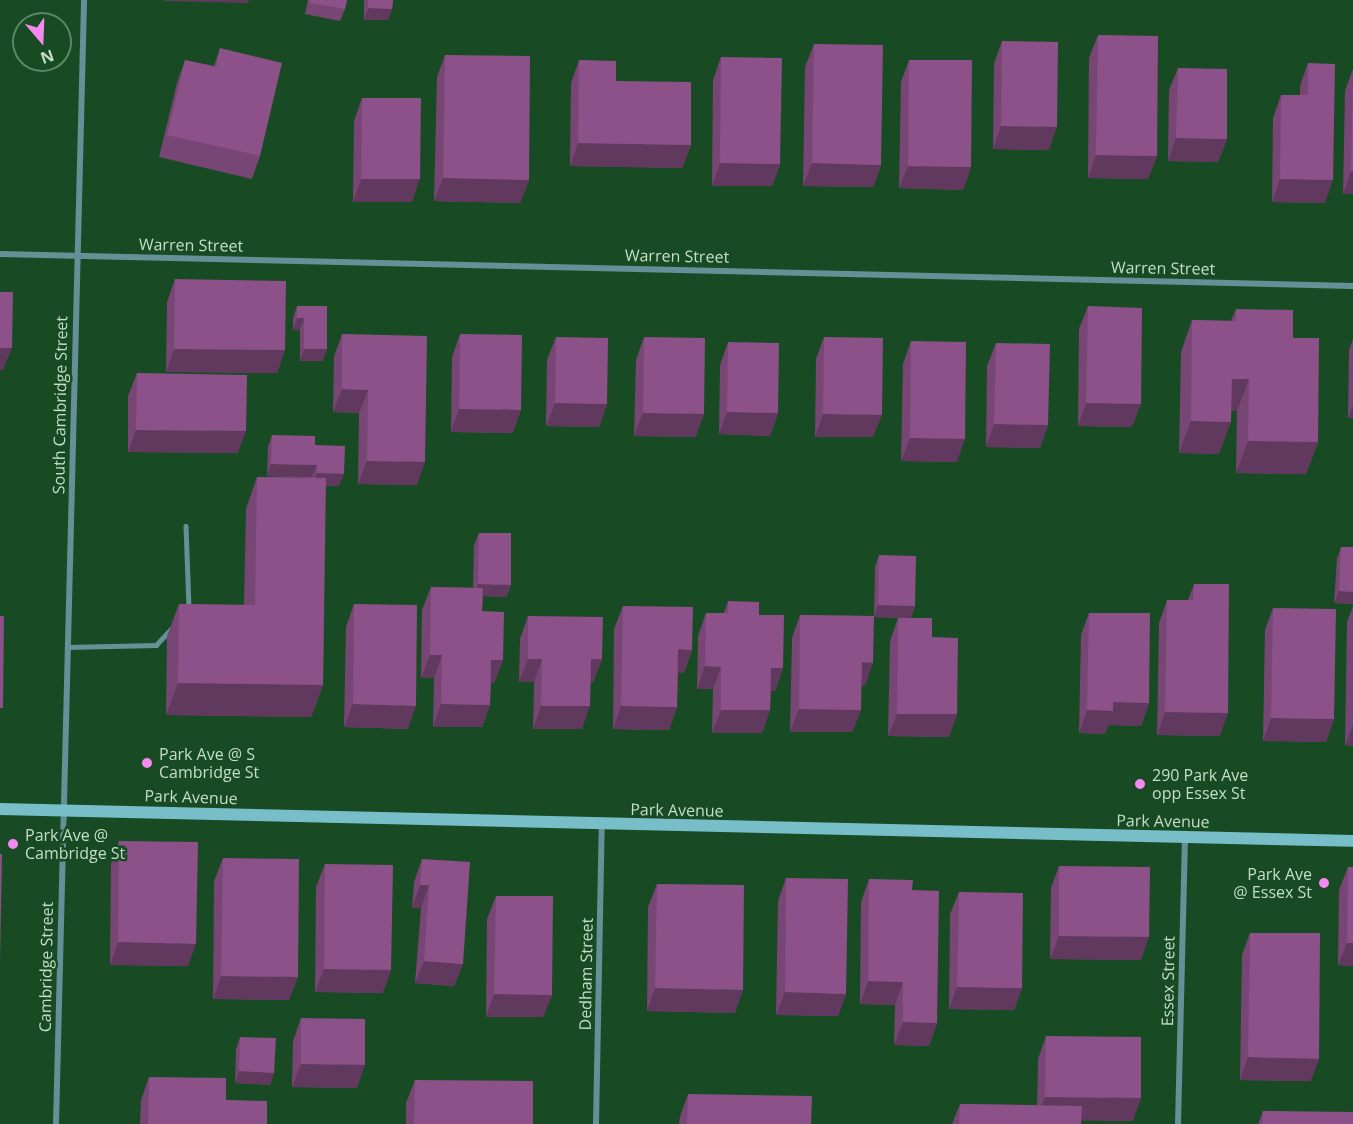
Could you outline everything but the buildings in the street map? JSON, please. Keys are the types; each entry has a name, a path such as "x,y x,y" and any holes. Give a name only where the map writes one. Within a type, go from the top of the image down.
{"main road":[{"name":"Park Avenue","path":"0,809 1353,841"}],"street":[{"name":"South Cambridge Street","path":"63,810 84,0"},
{"name":"Warren Street","path":"0,254 1353,286"},
{"name":"Cambridge Street","path":"56,1124 63,810"},
{"name":"Dedham Street","path":"596,1124 602,825"},
{"name":"Essex Street","path":"1178,1124 1185,838"}],"lane":[{"path":"186,526 189,611"},
{"path":"67,647 156,645 173,628"}],"place":[{"name":"Park Ave @ S Cambridge St","path":"147,763"},
{"name":"290 Park Ave opp Essex St","path":"1140,784"},
{"name":"Park Ave @ Cambridge St","path":"13,844"},
{"name":"Park Ave @ Essex St","path":"1324,883"}]}
